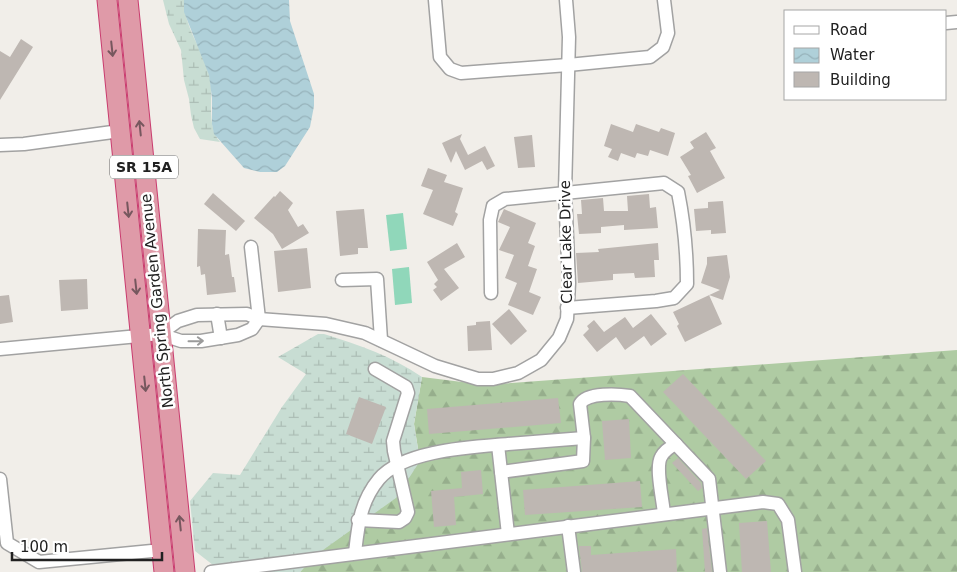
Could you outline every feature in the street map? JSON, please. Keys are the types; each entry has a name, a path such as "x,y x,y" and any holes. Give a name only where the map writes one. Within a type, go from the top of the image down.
{"highway":[{"name":"North Spring Garden Avenue","path":"108,0 164,572"},
{"name":"North Spring Garden Avenue","path":"128,0 185,572"}],"street":[{"path":"435,0 440,57 450,69 461,73 650,57 663,47 668,33 664,0"},
{"name":"Clear Lake Drive","path":"160,334 178,321 198,315 247,314 259,319 326,324 365,333 434,366 478,379 492,379 518,373 541,360 559,338 567,319 569,282 565,192 568,65 566,0"},
{"path":"0,145 24,144 120,131"},
{"path":"491,294 490,220 493,206 505,199 664,183 678,192 687,255 686,284 674,298 567,308"},
{"path":"252,247 259,319"},
{"path":"342,280 377,279 381,340"},
{"path":"217,314 221,338"},
{"name":"Clear Lake Drive","path":"0,349 160,334 181,340 201,341 238,335 252,329 259,319"},
{"path":"358,520 399,522 405,518 408,512 393,441 408,393 406,387 375,369"},
{"path":"501,472 584,461 584,438 580,404 582,400 614,394 630,396 708,479 720,572"},
{"path":"355,554 358,520 364,502 379,478 397,465 448,449 584,438"},
{"path":"664,514 658,465 660,457 665,451 676,444"},
{"path":"498,445 508,534"},
{"path":"0,479 6,543 40,562 162,550"},
{"path":"211,572 763,502 778,504 788,520 795,572"},
{"path":"568,526 574,572"},
{"path":"73,559 75,572"}],"green space":[{"path":"163,0 184,0 190,28 209,74 213,127 215,135 220,142 200,139 194,128 184,80 181,50 169,24"},
{"path":"403,213 407,249 390,251 386,215"},
{"path":"409,267 412,303 395,305 392,269"},
{"path":"318,334 350,342 375,352 399,363 422,377 414,424 420,461 396,498 316,555 300,572 222,572 195,551 190,501 213,473 240,475 282,407 306,374 278,357"},
{"path":"957,350 957,572 300,572 315,555 420,461 414,424 422,377 486,385"}],"water":[{"path":"184,0 289,0 290,21 314,94 314,106 310,127 285,166 277,172 260,172 244,168 214,134 209,75 184,12"}],"building":[{"path":"21,39 33,47 0,100 0,51 10,57"},
{"path":"611,124 633,132 636,124 659,132 661,128 675,133 668,156 650,150 648,156 637,153 635,158 621,153 618,161 608,157 612,149 604,146"},
{"path":"706,132 716,148 710,151 725,178 697,193 688,176 691,175 680,157 694,148 690,142"},
{"path":"462,134 460,139 468,155 485,146 495,166 487,170 482,161 465,170 456,151 451,163 442,143"},
{"path":"532,135 535,167 518,168 514,137"},
{"path":"428,168 447,175 444,182 463,188 455,212 458,214 453,226 423,214 433,190 421,186"},
{"path":"280,191 293,203 288,210 298,227 303,224 309,233 282,249 273,234 254,218"},
{"path":"213,193 245,221 236,231 204,204"},
{"path":"649,194 650,208 656,207 658,228 624,230 624,225 601,227 601,233 579,234 577,214 582,214 581,200 603,198 604,211 628,211 627,196"},
{"path":"723,201 726,233 711,234 711,230 696,231 694,209 708,208 708,202"},
{"path":"364,209 368,248 358,248 358,254 340,256 336,211"},
{"path":"504,209 536,223 528,243 535,246 528,266 537,269 529,292 541,297 533,315 508,305 517,283 505,278 514,255 499,250 510,227 498,222"},
{"path":"198,229 226,230 225,255 229,254 236,292 207,295 205,274 201,275 200,266 197,267"},
{"path":"457,243 465,257 444,269 459,288 441,301 433,290 437,287 434,284 438,280 427,262"},
{"path":"658,243 659,260 654,260 655,277 635,278 634,273 613,274 613,280 578,283 576,253 599,252 598,249"},
{"path":"307,248 311,288 278,292 274,251"},
{"path":"727,255 730,277 723,300 709,295 720,290 701,283 707,264 707,257"},
{"path":"87,279 88,309 61,311 59,280"},
{"path":"9,295 13,322 0,324 0,296"},
{"path":"709,295 722,324 685,342 673,312"},
{"path":"509,309 527,331 511,345 492,324"},
{"path":"651,314 667,334 651,346 644,336 625,350 616,337 597,352 583,335 589,329 587,326 594,320 604,332 625,317 633,328"},
{"path":"490,321 492,350 468,351 467,326 476,325 476,322"},
{"path":"683,374 766,461 746,479 663,392"},
{"path":"359,397 386,407 372,444 346,434"},
{"path":"558,398 561,423 429,434 427,409"},
{"path":"629,419 631,458 605,460 602,421"},
{"path":"678,458 701,483 702,488 698,491 672,463"},
{"path":"481,470 483,494 454,497 456,525 434,527 431,491 462,488 461,472"},
{"path":"640,481 642,507 525,515 523,490"},
{"path":"767,521 771,572 742,572 739,523"},
{"path":"707,528 712,572 705,572 702,529"},
{"path":"579,546 591,546 591,555 676,549 677,572 582,572"}]}
